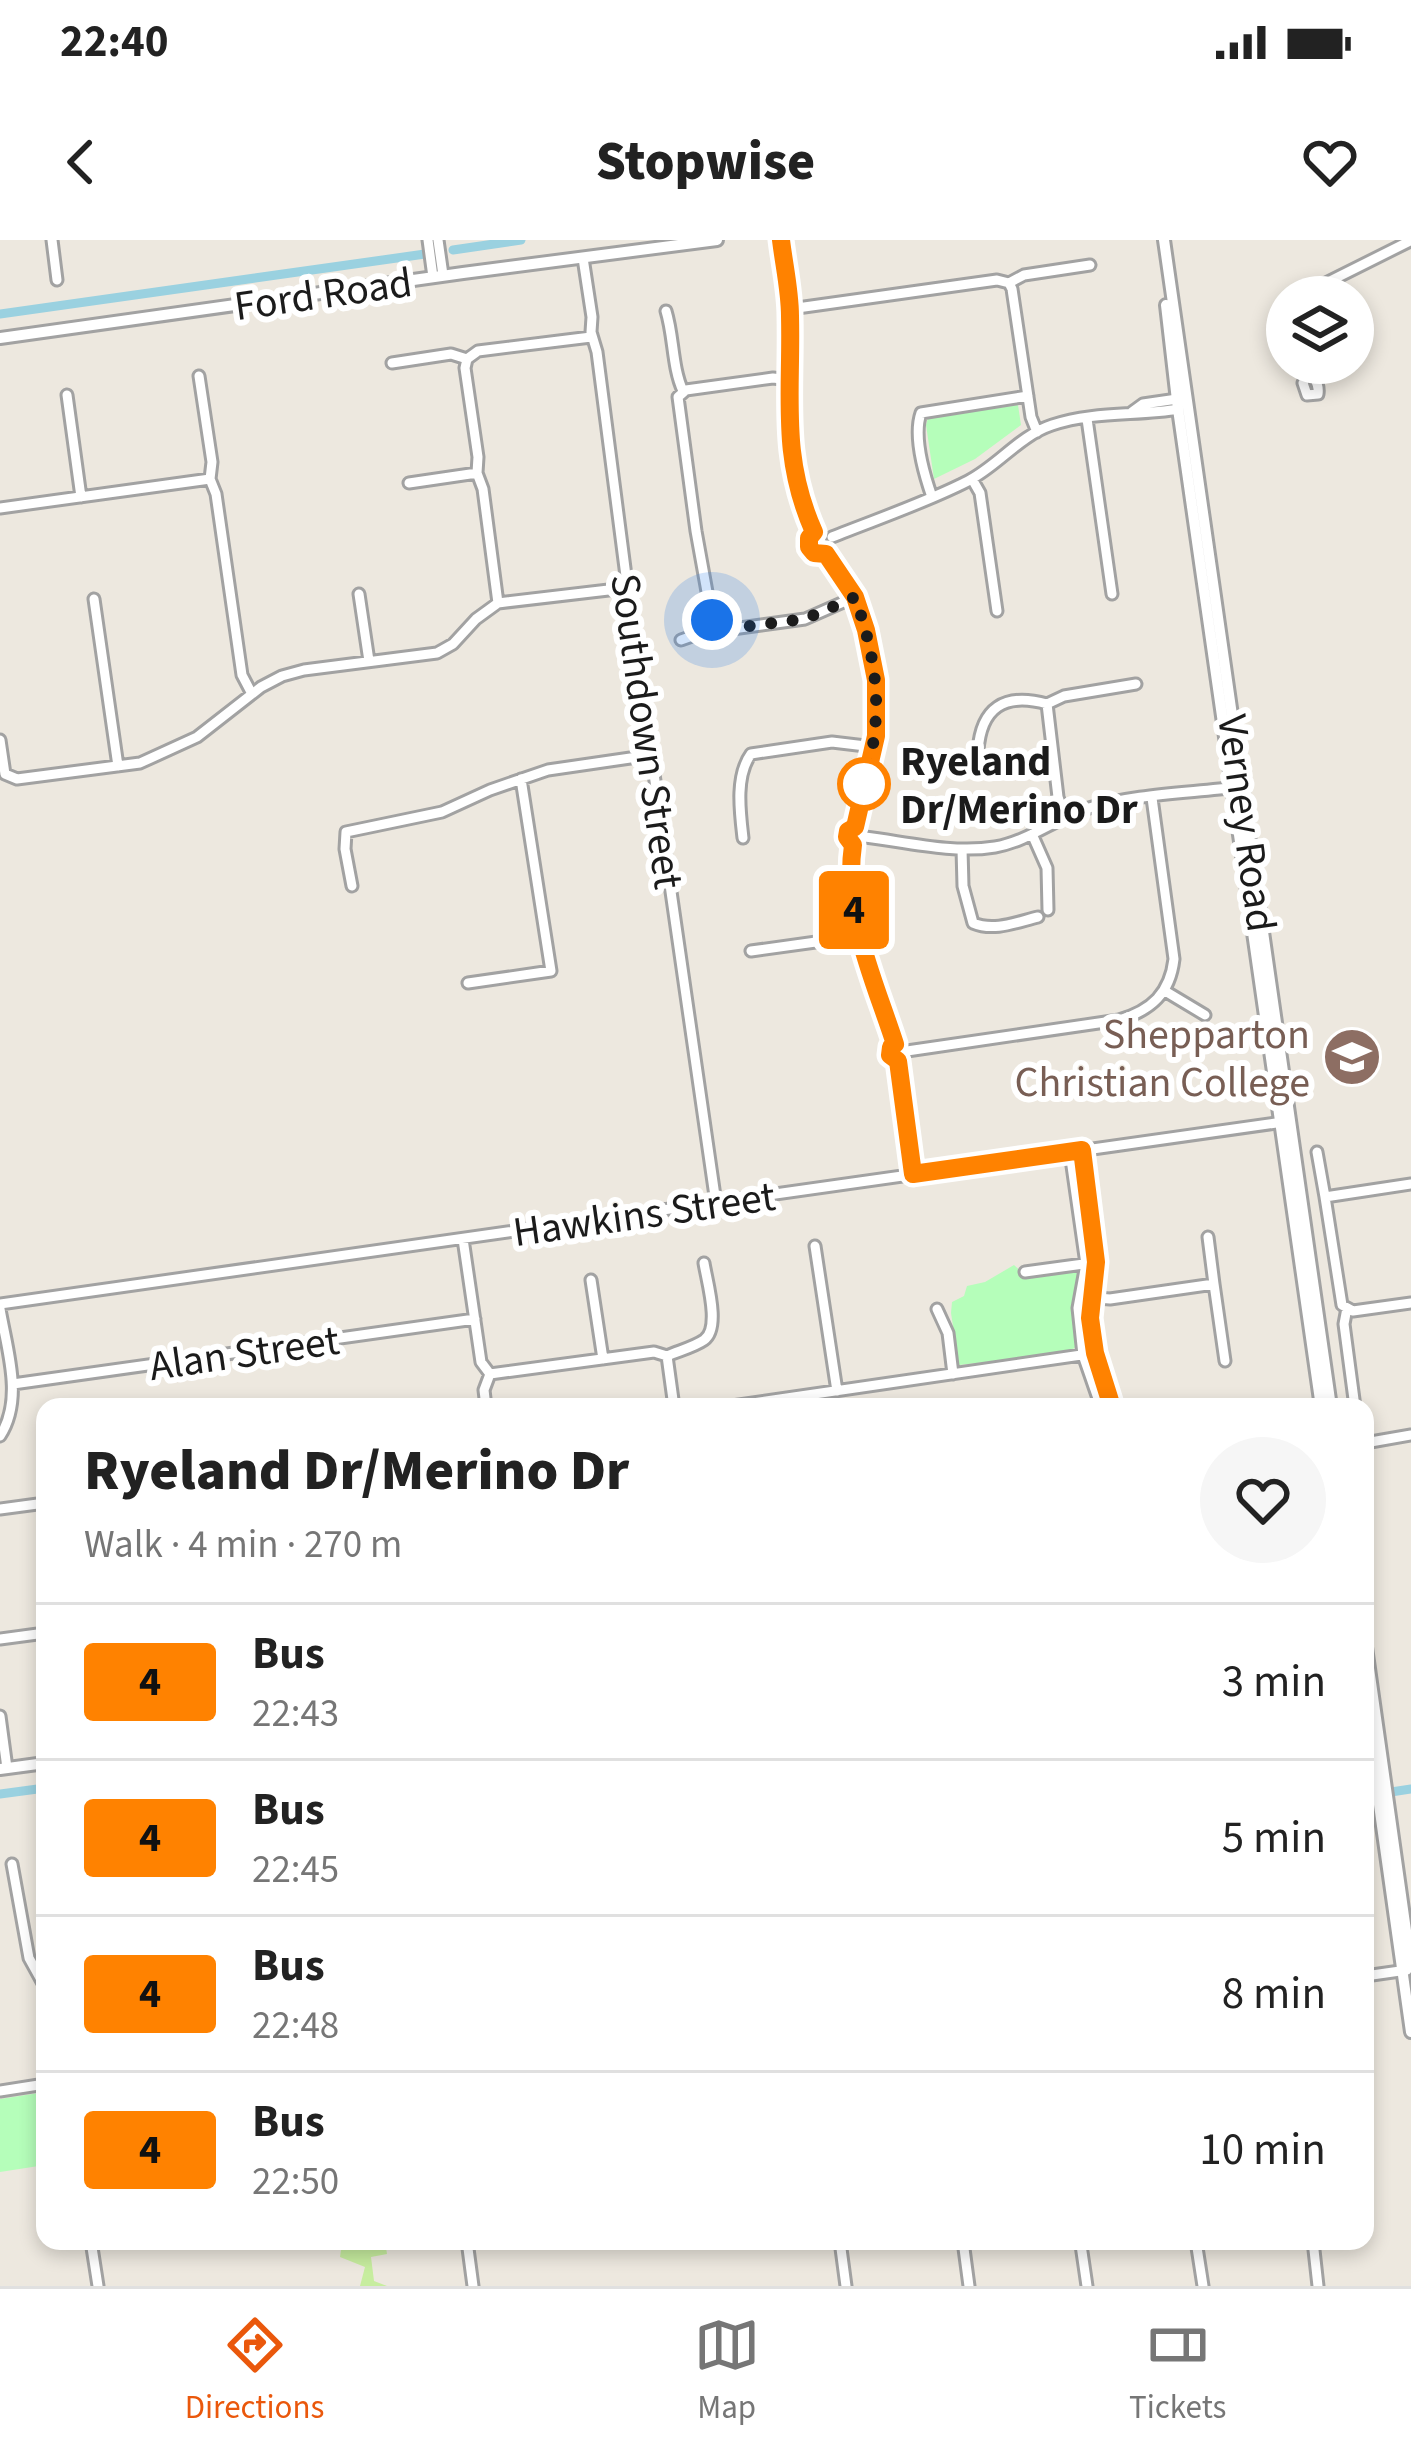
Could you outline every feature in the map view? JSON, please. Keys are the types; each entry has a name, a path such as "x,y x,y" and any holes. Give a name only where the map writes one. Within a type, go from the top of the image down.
{"street":[{"path":"52,240 57,280"},
{"path":"428,240 438,276"},
{"path":"438,276 439,240"},
{"name":"Ford Road","path":"0,338 717,240"},
{"path":"781,240 790,309 791,458 814,532"},
{"name":"Verney Road","path":"1161,240 1321,1398"},
{"path":"1340,276 1410,241"},
{"name":"Southdown Street","path":"583,258 626,576 622,586 629,601 716,1203"},
{"path":"790,309 997,280 1009,283 1024,275 1090,265"},
{"path":"1009,283 1036,432"},
{"path":"666,311 683,391"},
{"path":"498,603 477,473 466,359 478,351 591,337"},
{"path":"392,363 451,354 466,359"},
{"path":"200,376 210,479 242,675 252,694"},
{"path":"683,391 773,378 789,380"},
{"path":"683,391 677,401 681,433 716,628"},
{"path":"67,395 81,497"},
{"path":"932,497 918,424 921,413 1028,396"},
{"path":"832,537 972,479 1023,439 1054,424 1145,414 1182,403"},
{"path":"1087,418 1112,594"},
{"path":"409,483 477,473"},
{"path":"0,508 210,479"},
{"path":"972,479 980,493 997,610"},
{"path":"814,532 832,537"},
{"path":"814,532 809,538 814,553 826,554 832,548 832,537"},
{"path":"826,554 855,597 876,680 874,747 855,827"},
{"path":"0,740 5,774 16,779 140,763 197,737 282,676 445,649 498,603 622,586"},
{"path":"359,594 369,662"},
{"path":"681,640 716,628 805,619 855,597"},
{"path":"94,599 118,766"},
{"path":"978,752 983,722 995,708 1034,701 1047,704 1064,696 1136,684"},
{"path":"1047,704 1058,797 1065,818"},
{"path":"743,838 740,803 744,764 751,754 832,742 874,747"},
{"path":"352,886 346,832 442,812 548,770 651,754"},
{"path":"468,983 551,971 521,779"},
{"path":"865,837 962,849 995,847 1098,806 1238,786"},
{"path":"907,1051 1119,1020 1154,1004 1165,991 1174,953 1152,798"},
{"path":"853,845 861,844 865,837 855,827"},
{"path":"855,827 847,837 853,845 851,885 859,936 895,1044"},
{"path":"1032,834 1047,868 1048,910"},
{"path":"962,849 963,886 973,923 992,927 1038,917"},
{"path":"751,951 859,936"},
{"path":"1165,991 1205,1015"},
{"path":"895,1044 907,1051"},
{"path":"895,1044 890,1055 898,1061 913,1174"},
{"path":"898,1061 907,1051"},
{"name":"Verney Road","path":"1284,1122 1330,1398"},
{"name":"Hawkins Street","path":"0,1306 1284,1122"},
{"path":"1076,1151 1091,1263 1085,1297 1089,1354 1099,1398"},
{"path":"1317,1152 1342,1305 1353,1311 1411,1303"},
{"path":"1325,1197 1411,1184"},
{"path":"1208,1237 1225,1360"},
{"path":"463,1239 481,1362 490,1374"},
{"path":"815,1246 837,1391"},
{"path":"490,1374 637,1353 667,1356 704,1341 713,1324 704,1263"},
{"path":"1024,1272 1091,1263"},
{"path":"591,1280 602,1359"},
{"path":"1085,1297 1111,1299 1214,1284"},
{"path":"0,1306 13,1384 11,1413 0,1436"},
{"path":"1347,1308 1344,1324 1353,1398"},
{"path":"937,1309 948,1333 953,1374"},
{"name":"Alan Street","path":"13,1384 475,1319"},
{"path":"788,1398 1089,1354"},
{"path":"1089,1354 1108,1398"},
{"path":"667,1356 673,1398"},
{"path":"485,1398 490,1374"},
{"path":"1374,1442 1411,1436"},
{"path":"0,1509 36,1504"},
{"path":"0,1639 36,1635"},
{"path":"0,1716 4,1769 36,1764"},
{"path":"1374,1720 1381,1782"},
{"path":"1374,1749 1408,1969 1411,2032"},
{"path":"12,1864 29,1958 36,1964"},
{"path":"1374,1975 1408,1969"},
{"path":"0,2091 36,2085"},
{"path":"92,2250 98,2286"},
{"path":"468,2250 473,2286"},
{"path":"841,2250 846,2286"},
{"path":"964,2250 969,2286"},
{"path":"1082,2250 1087,2286"},
{"path":"1197,2250 1203,2286"},
{"path":"1314,2250 1318,2286"}],"green space":[{"path":"1018,405 1021,425 975,459 934,479 928,418"},
{"path":"1014,1265 1025,1275 1072,1269 1081,1276 1076,1347 1066,1353 959,1365 952,1302 964,1296 967,1286 985,1282"},
{"path":"36,2093 36,2166 0,2172 0,2099"},
{"path":"341,2250 386,2250 387,2254 371,2257 374,2281 387,2286 360,2286 365,2267 340,2257"}],"waterway":[{"path":"453,250 521,240"},
{"path":"0,314 425,254"},
{"path":"0,1794 36,1789"},
{"path":"1374,1795 1411,1789"}],"bus line":[{"name":"4","path":"781,240 790,309 789,443 814,532 809,547 814,553 826,554 855,597 876,680 876,736 855,827 847,837 853,845 855,920 895,1044 890,1055 898,1061 913,1174 1082,1150 1096,1262 1090,1318 1109,1398"}],"place":[{"name":"Ryeland Dr/Merino Dr","path":"864,784"},
{"name":"Shepparton Christian College","path":"1352,1057"}],"route":[{"path":"712,620 719,630 794,621 855,597 872,657 878,708 864,784"}]}
